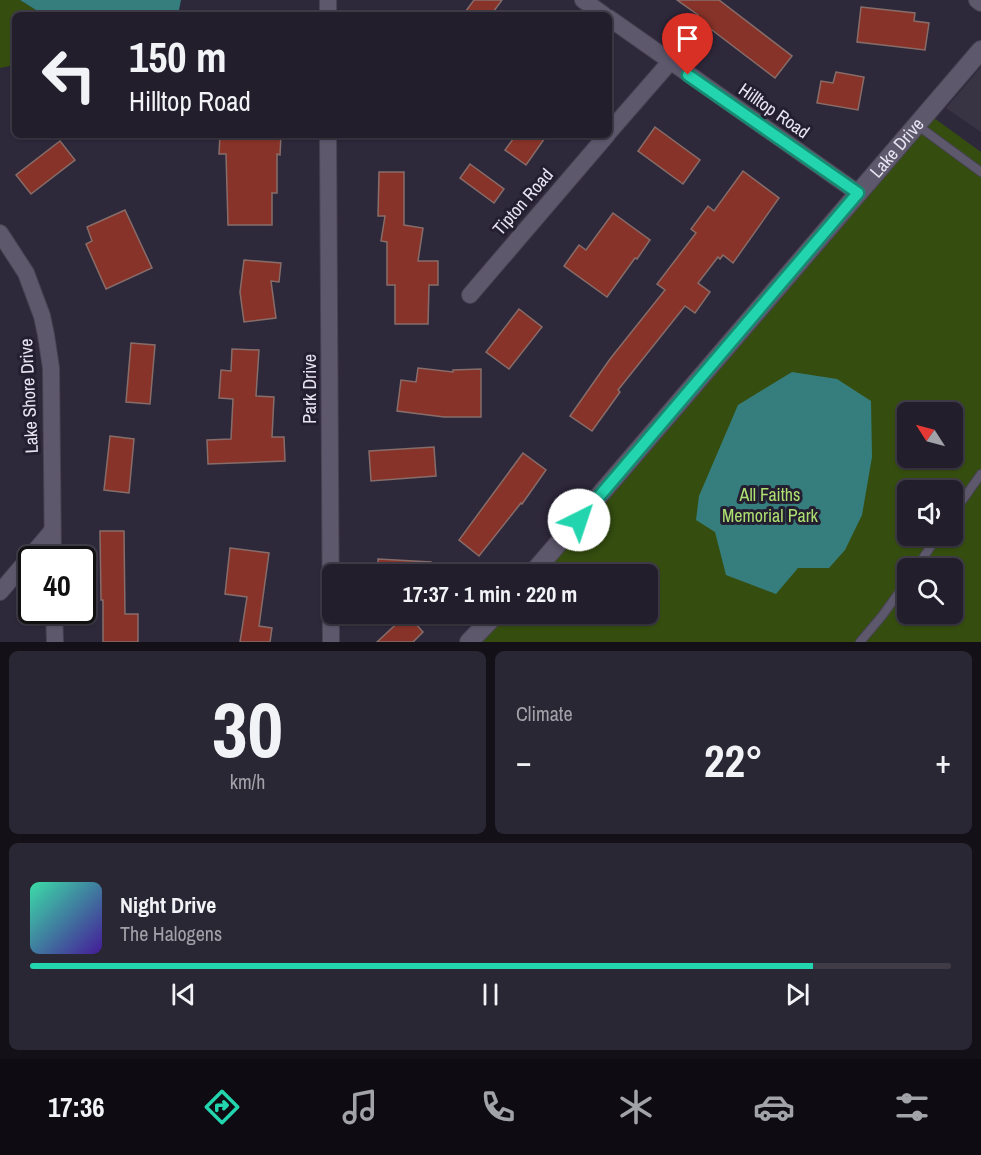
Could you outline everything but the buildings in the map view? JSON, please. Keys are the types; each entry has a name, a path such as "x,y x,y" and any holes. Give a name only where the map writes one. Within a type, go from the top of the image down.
{"street":[{"path":"583,0 600,12"},
{"path":"977,0 981,3"},
{"name":"Hilltop Road","path":"612,20 858,193"},
{"name":"Lake Drive","path":"541,564 981,50"},
{"name":"Tipton Road","path":"612,129 670,62"},
{"name":"Park Drive","path":"328,138 331,642"},
{"name":"Tipton Road","path":"470,295 605,138"},
{"name":"Lake Shore Drive","path":"0,233 26,273 42,316 46,335 51,368 53,546"},
{"path":"0,592 52,531"},
{"path":"54,624 55,642"},
{"path":"469,642 486,624"}],"lane":[{"path":"916,125 981,172"},
{"path":"963,499 981,474"},
{"path":"860,642 897,595"}],"shaded area":[{"path":"20,0 181,0 179,12 39,12"},
{"path":"981,67 981,132 946,108"},
{"path":"792,372 837,379 871,401 872,457 862,515 845,550 829,568 798,568 776,594 726,575 715,532 696,520 699,496 738,405"}],"green space":[{"path":"0,0 20,0 39,12 12,12 12,66 0,68"},
{"name":"All Faiths Memorial Park","path":"927,113 981,152 981,642 469,642 486,624 658,624 658,564 541,564"}],"route":[{"path":"579,520 858,193 688,75"}]}
